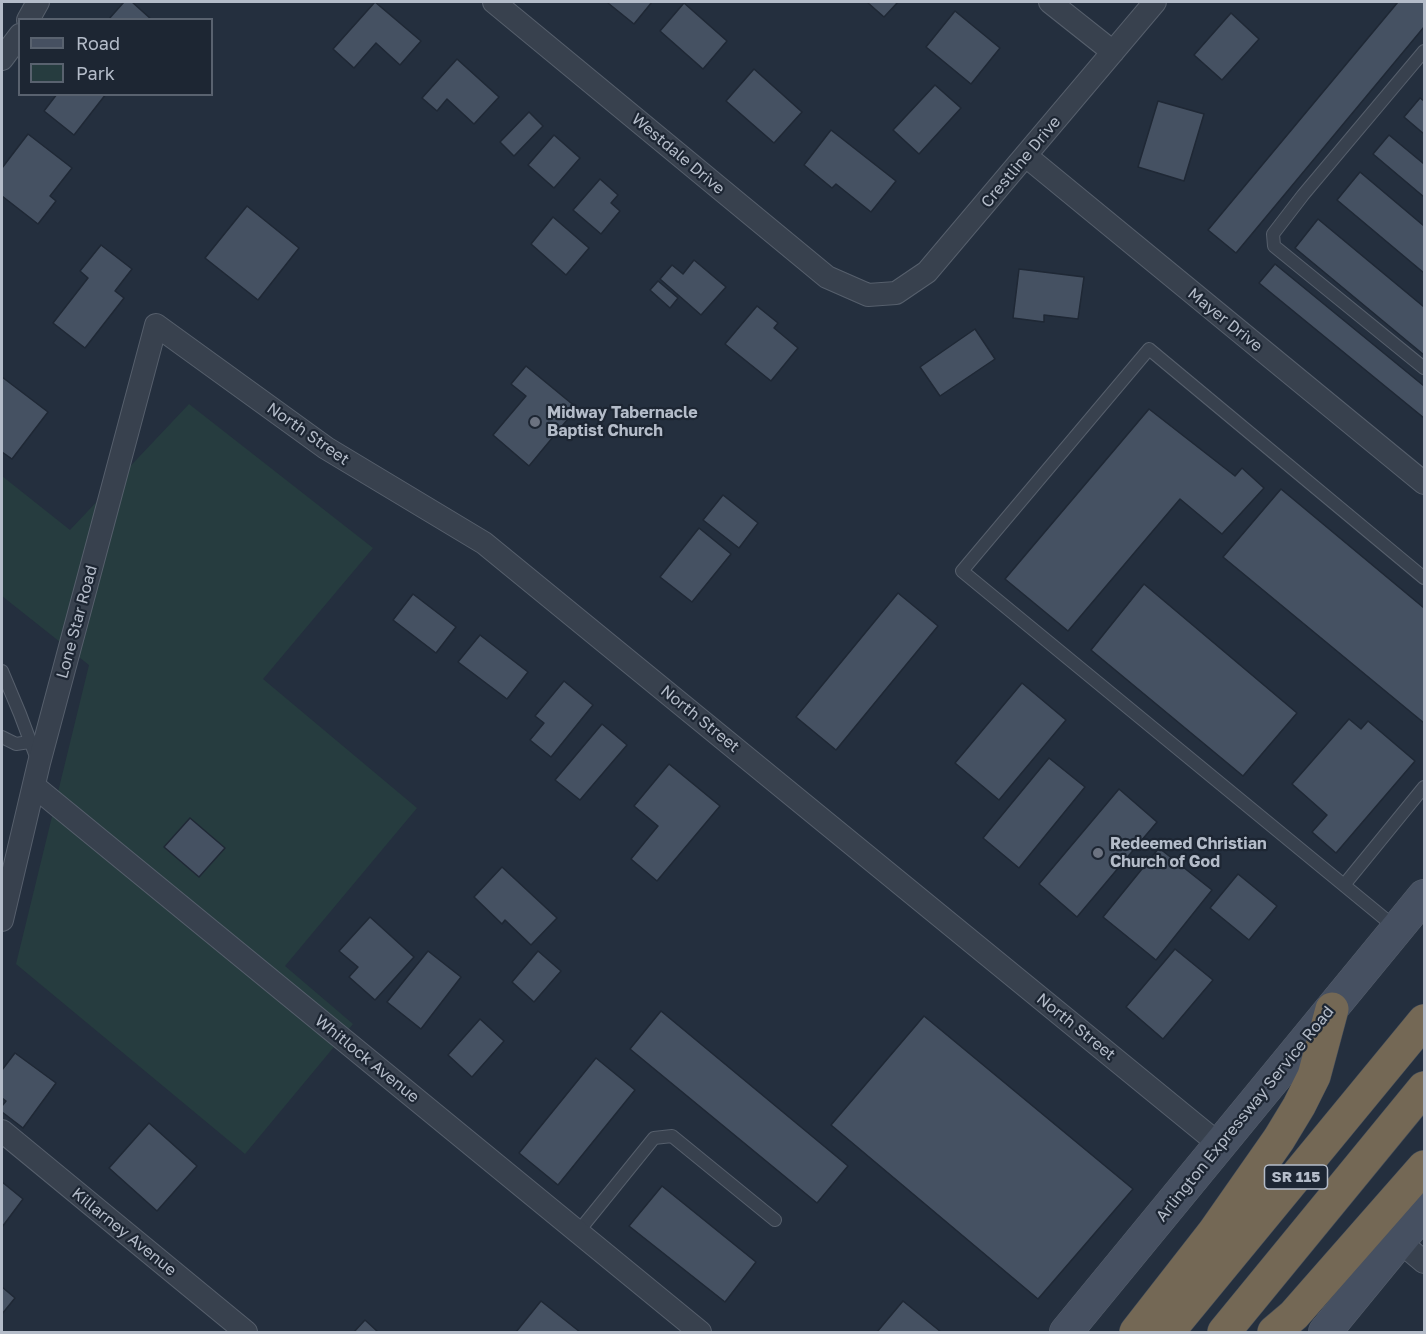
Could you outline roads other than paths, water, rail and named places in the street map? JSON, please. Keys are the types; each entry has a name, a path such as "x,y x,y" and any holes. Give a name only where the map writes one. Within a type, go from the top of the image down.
{"highway":[{"path":"1136,1332 1214,1232 1294,1114 1314,1076 1332,1009"},
{"name":"SR 115","path":"1168,1332 1425,1021"},
{"name":"SR 115","path":"1224,1332 1425,1088"},
{"path":"1274,1332 1294,1315 1425,1167"}],"main road":[{"name":"Arlington Expressway Service Road","path":"1066,1332 1425,896"},
{"path":"1325,1332 1425,1211"}],"street":[{"path":"29,18 38,2"},
{"name":"Westdale Drive","path":"494,2 827,278 868,295"},
{"path":"1050,2 1113,52"},
{"name":"Crestline Drive","path":"868,295 896,293 927,272 1155,2"},
{"path":"2,59 18,38"},
{"name":"Mayer Drive","path":"1026,156 1425,483"},
{"name":"Lone Star Road","path":"2,919 39,764 156,325"},
{"name":"North Street","path":"156,325 326,448 484,543 1220,1145"},
{"name":"Whitlock Avenue","path":"34,786 700,1332"},
{"name":"Killarney Avenue","path":"2,1131 246,1332"},
{"path":"1399,1241 1425,1262"}],"lane":[{"path":"1425,51 1273,234 1274,246 1425,368"},
{"path":"1397,929 962,571 1149,349 1425,578"},
{"path":"2,671 39,764"},
{"path":"2,737 16,744 29,742"},
{"path":"1344,885 1425,787"},
{"path":"578,1232 654,1138 672,1136 775,1220"}],"place":[{"name":"Midway Tabernacle Baptist Church","path":"535,422"},
{"name":"Redeemed Christian Church of God","path":"1098,853"}]}
